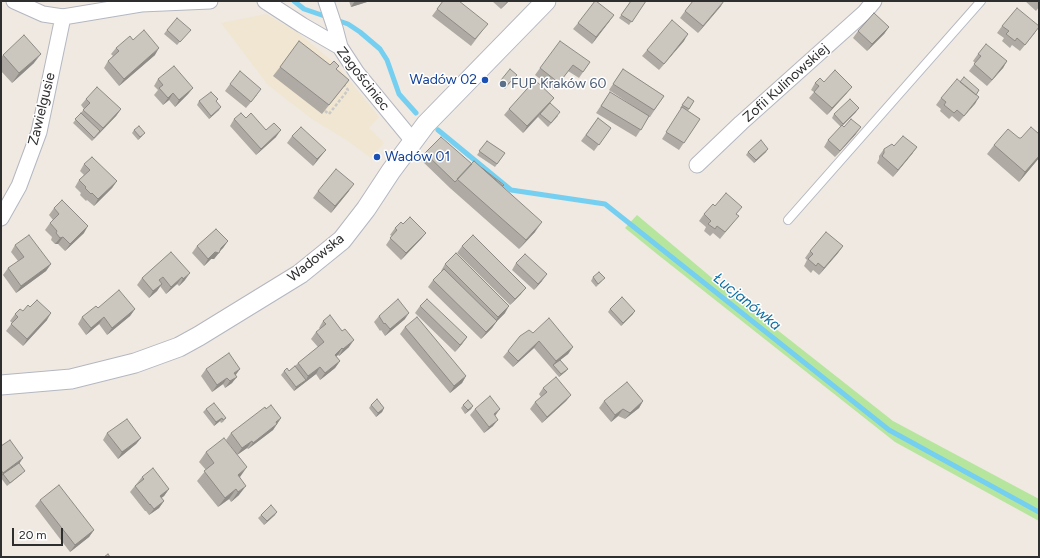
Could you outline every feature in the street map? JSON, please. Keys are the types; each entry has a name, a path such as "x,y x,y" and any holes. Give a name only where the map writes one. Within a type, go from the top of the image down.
{"street":[{"path":"14,1 43,14 63,18 141,4 210,1"},
{"name":"Zagościniec","path":"265,1 302,26 340,46 357,73 412,142"},
{"name":"Wadowska","path":"1,385 64,380 94,374 135,363 179,347 300,274 342,240 366,209 426,124 546,1"},
{"name":"Zofii Kulinowskiej","path":"697,165 741,123 865,12 874,1"},
{"path":"327,5 340,46"},
{"name":"Zawielgusie","path":"1,218 19,186 39,132 63,18"}],"lane":[{"path":"788,220 981,1"}],"path":[{"path":"325,111 329,114 348,90 340,79"}],"shaded area":[{"path":"266,14 297,32 337,65 379,117 369,128 384,143 371,158 348,141 312,119 268,85 221,23"}],"green space":[{"path":"637,215 724,288 893,421 1039,499 1039,521 895,442 625,228"}],"building":[{"path":"443,1 459,1 488,24 475,39 437,9"},
{"path":"595,1 614,15 596,37 578,23"},
{"path":"631,1 646,1 632,22 621,15"},
{"path":"693,1 724,1 703,26 685,11"},
{"path":"1017,8 1039,26 1025,45 1017,38 1015,41 1006,34 1009,31 1002,26"},
{"path":"874,13 889,27 872,44 858,31"},
{"path":"177,18 191,30 180,42 167,30"},
{"path":"672,20 688,34 664,64 647,50"},
{"path":"144,30 159,48 124,79 108,61 119,51 116,48 130,36 133,40"},
{"path":"24,35 41,54 19,73 3,55"},
{"path":"299,41 330,65 334,61 339,66 336,69 349,80 329,105 280,67"},
{"path":"560,41 590,62 583,72 573,65 559,83 540,68"},
{"path":"986,44 1007,61 992,80 974,64 981,56 978,54"},
{"path":"174,66 193,88 179,100 173,93 168,98 159,88 163,85 158,79"},
{"path":"510,69 517,75 507,85 501,80"},
{"path":"623,69 664,96 654,110 613,84"},
{"path":"835,70 852,87 832,108 814,92 819,86 815,83 820,78 824,82"},
{"path":"240,71 261,89 251,102 230,84"},
{"path":"964,77 979,90 976,95 960,82"},
{"path":"957,79 979,97 964,116 957,110 954,113 944,105 946,102 941,98"},
{"path":"535,80 554,98 527,126 509,109"},
{"path":"97,87 121,109 103,128 83,110 90,103 86,99"},
{"path":"211,92 218,99 216,101 221,107 211,116 199,101"},
{"path":"610,92 649,116 641,130 601,106"},
{"path":"688,97 694,101 689,109 682,105"},
{"path":"850,99 859,108 843,124 834,114"},
{"path":"550,103 560,112 551,123 540,114"},
{"path":"682,107 700,119 684,143 666,132"},
{"path":"81,113 100,131 94,138 75,119"},
{"path":"241,113 246,118 251,113 266,130 274,123 281,130 261,149 234,119"},
{"path":"598,118 611,128 599,145 586,135"},
{"path":"851,119 861,127 840,151 828,140 842,125 844,127"},
{"path":"139,126 145,133 140,137 134,130"},
{"path":"301,127 326,150 317,159 292,136"},
{"path":"1031,127 1039,134 1039,156 1025,172 994,145 1008,129 1021,138"},
{"path":"903,136 917,147 898,170 882,156 884,149 892,144 894,146"},
{"path":"441,137 472,164 455,182 425,153"},
{"path":"761,140 768,149 756,160 748,152"},
{"path":"487,141 505,153 497,164 479,151"},
{"path":"92,157 117,181 98,199 85,188 86,187 79,180 90,170 84,164"},
{"path":"474,161 542,222 526,240 457,179"},
{"path":"482,168 504,185 503,186"},
{"path":"336,169 354,184 335,206 318,191"},
{"path":"726,193 742,207 736,214 739,216 725,232 717,226 715,229 708,224 711,221 704,214 713,204 715,206"},
{"path":"62,200 88,226 70,244 63,237 60,238 56,233 57,231 50,223 59,214 54,208"},
{"path":"410,217 426,233 406,253 390,238 397,230 395,228 401,222 403,224"},
{"path":"216,229 228,241 221,248 219,253 215,252 208,259 197,246"},
{"path":"826,232 843,246 824,268 818,263 816,266 808,259 813,254 810,251"},
{"path":"29,235 51,264 21,286 8,268 24,257 15,245"},
{"path":"473,235 526,288 515,299 462,246"},
{"path":"171,252 190,273 183,279 182,277 171,287 163,277 159,280 162,284 153,291 142,278"},
{"path":"456,253 509,306 498,317 445,264"},
{"path":"525,254 547,274 538,284 516,263"},
{"path":"444,269 497,321 486,332 433,280"},
{"path":"599,272 605,278 598,284 593,277"},
{"path":"119,290 135,309 112,328 104,317 91,328 82,317 96,306 98,308"},
{"path":"622,297 635,311 623,323 610,309"},
{"path":"398,299 409,313 390,329 385,323 384,324 379,316"},
{"path":"427,299 467,337 460,345 420,306"},
{"path":"37,300 51,313 27,339 11,324 18,317 15,314 20,309 23,311 28,305 30,307"},
{"path":"330,315 342,331 345,329 354,340 335,355 340,361 325,373 320,367 308,376 298,363 324,342 316,332 326,324 323,321"},
{"path":"417,317 466,376 454,386 405,327"},
{"path":"549,318 573,347 556,361 539,341 518,361 508,351 520,336 529,330 533,333"},
{"path":"229,353 240,369 234,373 237,377 230,381 227,378 217,385 206,369"},
{"path":"560,360 568,369 561,374 553,365"},
{"path":"295,366 306,380 296,387 284,371 287,368 289,371"},
{"path":"556,377 571,395 547,417 535,402 547,392 543,388"},
{"path":"627,382 643,401 630,413 623,409 615,415 604,401"},
{"path":"490,396 500,409 494,414 498,420 489,427 475,409"},
{"path":"377,399 384,408 378,413 371,405"},
{"path":"468,400 473,406 468,410 463,405"},
{"path":"214,403 226,418 223,420 222,418 216,422 206,409"},
{"path":"271,405 281,418 276,422 277,424 253,443 252,441 242,448 231,433 265,407 266,409"},
{"path":"127,419 141,438 122,452 107,433"},
{"path":"224,438 247,467 238,475 246,486 238,492 236,489 225,498 204,471 214,463 206,452"},
{"path":"10,440 23,458 3,473 1,470 1,446"},
{"path":"19,463 25,471 10,483 3,474"},
{"path":"153,468 169,489 160,496 164,501 154,509 135,486 144,479 142,477"},
{"path":"59,485 94,530 75,545 40,500"},
{"path":"271,505 277,512 267,521 261,515"}],"waterway":[{"name":"Łucjanówka","path":"294,1 304,9 348,24 380,49 387,60 399,94 416,113"},
{"name":"Łucjanówka","path":"438,130 511,190 605,204 889,430 1039,512"}],"place":[{"name":"Wadów 02","path":"485,80"},
{"name":"FUP Kraków 60","path":"503,84"},
{"name":"Wadów 01","path":"377,157"}]}
